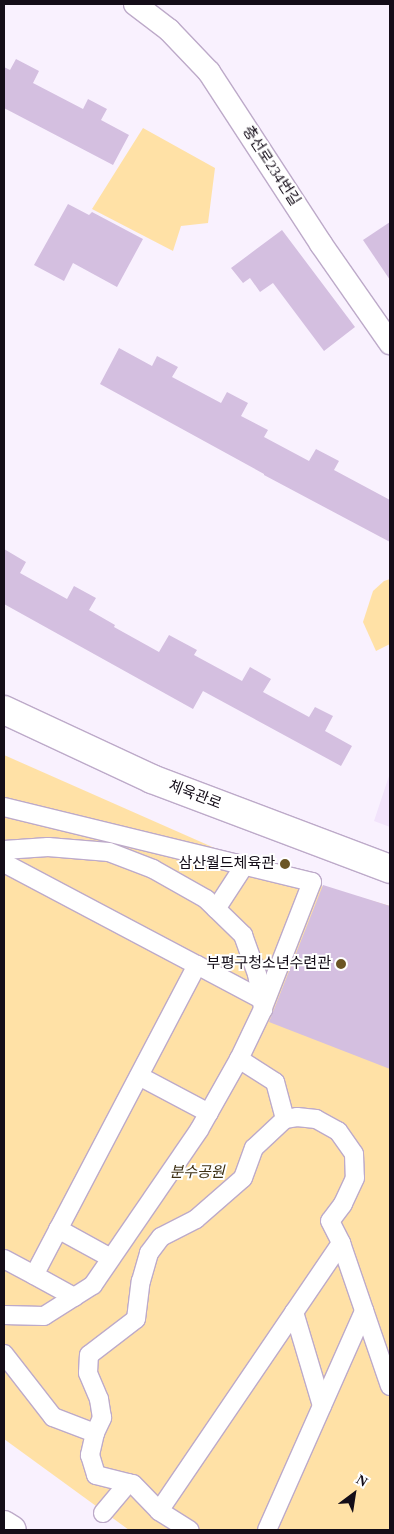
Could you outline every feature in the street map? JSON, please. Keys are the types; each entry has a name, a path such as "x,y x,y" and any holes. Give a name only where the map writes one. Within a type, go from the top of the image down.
{"street":[{"name":"충선로234번길","path":"135,4 169,30 209,72 321,244 390,343"},
{"name":"체육관로","path":"4,710 152,779 390,869"},
{"path":"4,807 312,882 239,1059 209,1113 93,1285 44,1316 4,1315"},
{"path":"4,850 48,847 109,852 153,869 206,899 243,936 257,974 262,1004"},
{"path":"4,863 197,965 262,1004"},
{"path":"216,909 244,866"},
{"path":"34,1275 197,965"},
{"path":"239,1059 275,1082 285,1119"},
{"path":"139,1076 209,1113"},
{"path":"190,1530 159,1511 133,1484 96,1476 90,1455 95,1433 102,1418 99,1399 88,1373 89,1355 136,1320 141,1281 149,1253 161,1237 196,1219 243,1178 254,1148 285,1119 297,1117 316,1119 338,1131 354,1154 355,1178 343,1204 330,1221 341,1243 390,1386"},
{"path":"58,1229 111,1258"},
{"path":"159,1511 341,1243"},
{"path":"4,1259 74,1297"},
{"path":"267,1530 364,1311"},
{"path":"294,1312 322,1406"},
{"path":"4,1354 53,1417 95,1433"},
{"path":"103,1512 128,1483"},
{"path":"4,1525 12,1530"}],"shaded area":[{"path":"390,773 390,827 374,821"}],"green space":[{"path":"143,128 215,168 208,223 181,226 173,251 92,209"},
{"path":"390,579 390,644 376,651 363,622 373,591 384,581"},
{"name":"분수공원","path":"4,755 262,869 390,906 390,1530 129,1530 4,1439"}],"building":[{"path":"16,59 39,71 33,83 83,109 88,99 107,109 101,120 129,135 113,165 4,108 4,67 10,70"},
{"path":"68,204 89,215 92,212 143,239 117,287 73,263 64,281 34,265"},
{"path":"390,222 390,280 363,240"},
{"path":"282,230 355,327 324,351 273,283 260,292 250,278 243,283 231,268"},
{"path":"119,348 152,366 157,356 178,367 172,377 221,403 227,392 248,403 241,416 268,430 264,437 309,461 316,449 339,461 334,470 390,500 390,542 100,384"},
{"path":"4,549 26,562 20,573 67,599 74,586 96,598 89,610 115,625 114,627 159,652 169,635 197,650 194,655 242,681 250,667 271,679 263,692 309,717 315,707 333,716 325,731 352,746 341,766 203,691 193,709 4,604"},
{"name":"부평구청소년수련관","path":"323,885 390,906 390,1069 269,1022"}],"place":[{"name":"삼산월드체육관","path":"285,864"},
{"name":"부평구청소년수련관","path":"341,964"}]}
